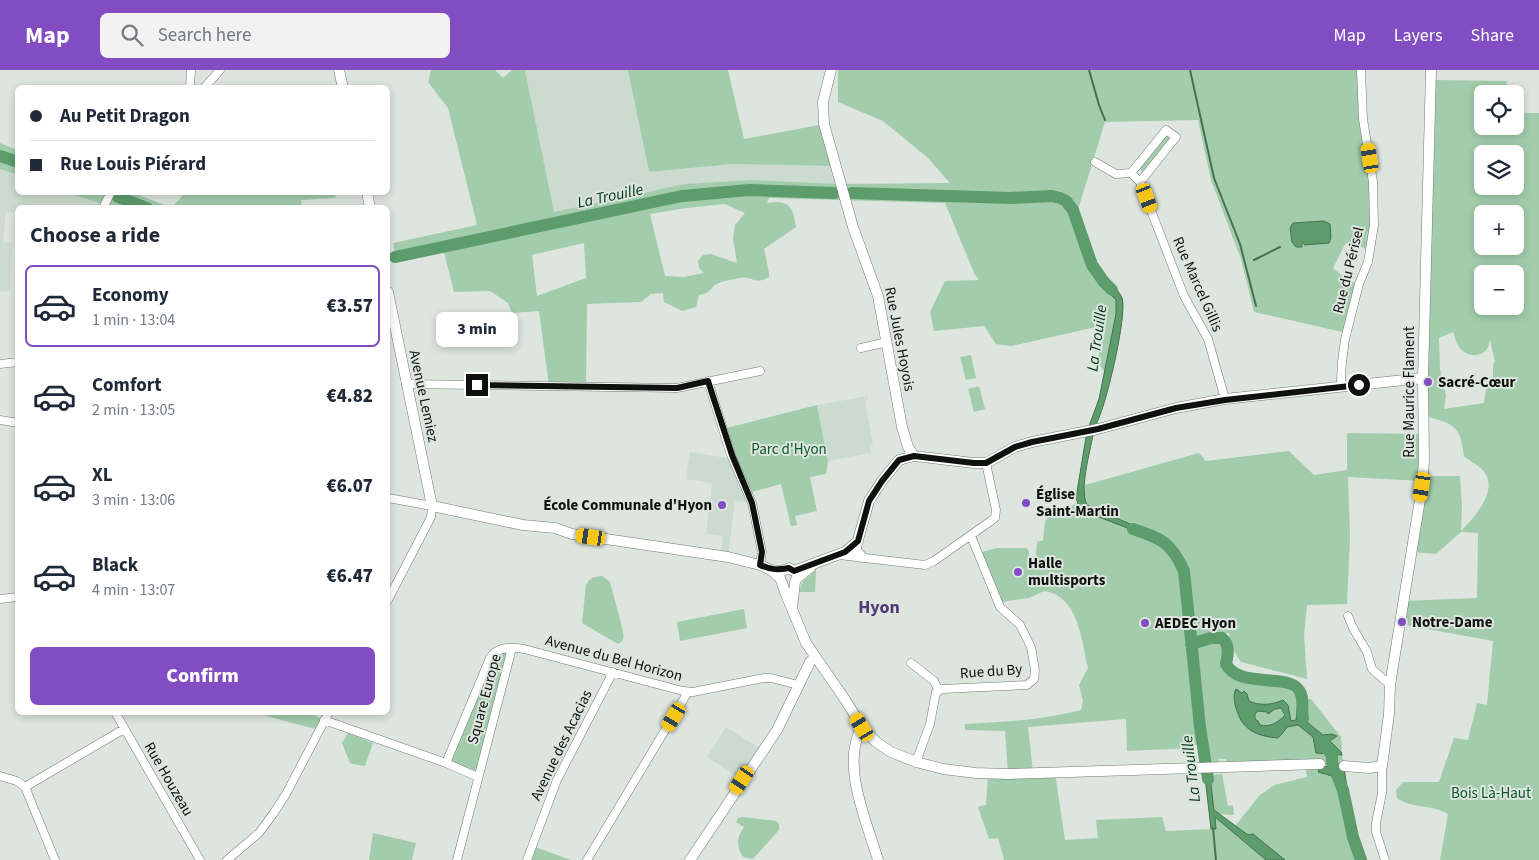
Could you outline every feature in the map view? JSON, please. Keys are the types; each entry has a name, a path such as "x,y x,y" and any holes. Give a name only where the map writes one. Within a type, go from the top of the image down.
{"street":[{"path":"190,85 191,70"},
{"path":"207,85 220,70"},
{"path":"340,70 342,85"},
{"name":"Rue Jules Hoyois","path":"831,70 825,92 823,118 845,200 878,296 902,427 908,447 914,456"},
{"name":"Rue du Périsel","path":"1343,387 1341,380 1345,339 1359,284 1368,262 1374,225 1373,182 1363,119 1360,70"},
{"name":"Rue Maurice Flament","path":"1385,860 1376,832 1376,823 1382,793 1382,766 1389,714 1390,685 1423,472 1423,378 1431,70"},
{"path":"1094,162 1116,174 1131,173 1166,130 1176,137 1140,182"},
{"name":"Rue Marcel Gillis","path":"1131,173 1140,182 1184,296 1208,339 1225,400"},
{"name":"Avenue Lemiez","path":"390,302 432,506"},
{"path":"861,348 887,342"},
{"path":"0,364 15,362"},
{"path":"406,384 677,388 760,371"},
{"path":"862,557 856,551 869,501 899,460 914,456 986,463 1015,447 1098,429 1166,410 1225,400 1423,378"},
{"path":"708,381 732,455 752,503 762,552 760,565"},
{"path":"0,420 15,422"},
{"name":"Rue Jules Hoyois","path":"899,460 902,447 902,427"},
{"path":"837,555 925,564 934,561 995,518 996,510 986,463"},
{"path":"390,498 523,525 555,528 572,534 728,557 760,565 771,570 782,577 788,585 795,577 804,574 813,564 837,555 857,544"},
{"path":"390,589 431,517 432,506"},
{"name":"Rue du By","path":"939,691 942,689 968,687 991,688 1027,685 1034,679 1035,670 1026,636 1020,625 1000,607 971,536"},
{"path":"782,577 789,568 795,577 792,608"},
{"path":"782,577 787,598 806,643 862,727 876,742 891,752 916,762 943,769 976,773 1055,773 1320,764"},
{"path":"0,599 15,597"},
{"path":"1348,616 1367,652 1369,669 1390,685"},
{"name":"Avenue du Bel Horizon","path":"512,648 524,649 688,692 764,678 798,685"},
{"name":"Square Europe","path":"446,763 492,654 498,650 512,648 457,860"},
{"path":"690,860 777,730 798,685 810,662 815,657"},
{"path":"911,662 934,681 939,691 936,692 933,700 930,724 916,762"},
{"name":"Avenue des Acacias","path":"527,860 557,780 613,672"},
{"path":"587,860 688,692"},
{"name":"Rue Houzeau","path":"117,715 200,860"},
{"path":"227,860 259,832 274,814 327,715"},
{"path":"324,720 446,763 478,777"},
{"path":"862,727 855,748 853,771 878,860"},
{"path":"25,786 124,729"},
{"path":"1344,766 1369,768 1382,766"},
{"path":"0,776 17,781 25,786 55,860"}],"shaded area":[{"path":"525,70 628,70 649,172 733,164 835,166 840,184 751,180 686,184 554,212"},
{"path":"0,169 15,174 15,195 74,195 104,205 15,205 15,213 6,212 3,242 12,243 10,291 0,292"},
{"path":"1324,221 1330,224 1331,238 1329,243 1305,245 1302,242 1302,247 1296,247 1292,242 1290,228 1293,223"},
{"path":"1105,277 1121,295 1123,307 1122,322 1110,383 1104,402 1095,426 1089,426 1099,399 1116,314 1116,300 1097,280"},
{"path":"867,396 868,400 865,401 873,444 870,445 871,453 828,461 817,405"},
{"path":"1093,435 1084,490 1087,505 1148,532 1146,535 1083,511 1079,507 1076,498 1086,437"},
{"name":"École Communale d'Hyon","path":"690,452 733,459 752,503 735,501 728,557 720,556 723,536 706,534 712,483 686,479"},
{"path":"1236,689 1242,693 1244,691 1249,701 1257,704 1270,704 1283,700 1288,705 1291,721 1296,720 1298,702 1305,702 1307,722 1323,735 1332,734 1337,736 1330,741 1342,755 1316,753 1313,737 1298,725 1287,727 1278,738 1263,736 1246,727 1236,708 1234,696","holes":["1281,708 1285,715 1277,722 1267,726 1260,725 1255,719 1255,714 1258,711 1267,712 1268,714 1275,709"]},
{"path":"726,727 763,750 742,780 707,757"},
{"path":"1319,766 1344,768 1351,812 1346,816 1338,783 1332,776 1318,772"},
{"path":"1204,768 1209,768 1214,810 1248,835 1253,834 1285,860 1266,860 1215,817 1216,829 1211,829"}],"green space":[{"path":"431,70 495,70 503,78 512,70 525,70 554,212 685,184 751,180 840,184 950,183 928,158 883,121 838,102 838,70 1361,70 1373,181 1370,251 1351,242 1345,244 1333,268 1348,281 1359,284 1347,333 1254,312 1241,259 1211,180 1198,120 1105,122 1076,216 1092,265 1089,265 1097,280 1116,300 1116,314 1105,372 1099,363 1099,358 1105,332 1096,327 1011,346 996,344 984,326 934,331 930,312 945,281 979,280 975,275 945,203 769,198 767,203 774,202 789,206 796,227 764,249 769,277 760,281 744,277 721,282 716,284 707,293 699,295 696,307 682,311 664,302 663,293 651,294 641,302 587,304 586,386 549,386 539,311 512,313 508,303 490,291 454,292 444,252 397,263 393,243 477,225 448,108 428,82","holes":["725,204 745,213 735,225 733,238 737,263 711,254 703,255 698,261 699,268 704,273 684,277 665,276 650,214","584,243 586,278 537,296 532,255"]},
{"path":"628,70 728,70 744,139 824,124 835,166 733,164 649,172"},
{"name":"Bois Là-Haut","path":"1431,80 1507,81 1507,85 1474,85 1474,135 1524,135 1524,113 1539,113 1539,860 1440,860 1448,814 1435,809 1409,804 1397,798 1396,790 1403,782 1439,782 1454,738 1468,740 1477,703 1487,705 1493,641 1400,624 1404,601 1477,598 1478,533 1461,532 1436,554 1411,552 1422,481 1348,477 1350,537 1347,604 1307,605 1304,635 1307,679 1241,662 1233,648 1229,633 1211,634 1194,640 1186,628 1188,668 1197,745 1193,745 1193,748 1127,751 1126,719 1028,727 1033,773 1055,773 1065,840 1098,838 1096,820 1162,817 1166,831 1215,829 1215,817 1266,860 1004,860 998,838 989,839 978,807 986,805 988,773 1008,773 1005,731 965,730 965,724 1038,718 1081,710 1083,701 1079,685 1088,668 1076,621 1064,601 1055,594 1044,591 1029,598 1007,601 1000,604 982,552 997,548 1026,548 1029,551 1029,556 1036,556 1037,542 1043,540 1045,521 1075,504 1080,502 1083,507 1113,518 1086,505 1085,485 1199,453 1206,461 1289,451 1314,475 1347,470 1347,433 1422,434","holes":["1453,332 1458,345 1470,355 1479,355 1486,351 1490,340 1495,362 1493,364 1493,378 1486,389 1484,403 1444,409 1446,395 1440,369 1439,338","1429,417 1445,422 1455,428 1460,438 1464,456 1483,470 1488,480 1486,497 1482,505 1472,520 1461,531 1460,476 1429,476"]},
{"path":"1166,136 1171,139 1145,172 1141,171 1140,168"},
{"path":"0,143 15,149 15,174 0,169"},
{"path":"74,195 138,195 165,205 105,205"},
{"path":"183,195 335,195 336,198 301,200 302,205 174,205"},
{"path":"971,355 976,378 966,380 960,357"},
{"path":"979,386 985,409 974,412 968,389"},
{"name":"Parc d'Hyon","path":"817,405 828,461 826,474 810,477 817,511 795,516 797,525 791,526 781,484 748,493 723,429"},
{"path":"816,570 815,592 799,592 803,581"},
{"path":"602,576 610,582 623,631 623,639 618,644 582,623 586,585 592,578"},
{"path":"744,609 747,628 680,641 677,622"},
{"path":"1219,639 1224,642 1226,648 1224,663 1233,678 1278,684 1292,692 1298,699 1311,699 1341,737 1343,764 1227,764 1226,759 1219,759 1219,765 1208,763 1196,645"},
{"path":"506,648 510,655 478,777 446,763 492,654"},
{"path":"263,715 313,715 324,720 319,730"},
{"path":"348,733 373,743 365,766 350,763 342,743"},
{"path":"1310,769 1332,776 1338,783 1357,860 1285,860 1253,835 1248,835 1235,826 1259,796 1274,785 1307,777 1306,770"},
{"path":"1222,774 1228,806 1233,805 1234,815 1219,814 1214,810 1210,775"},
{"path":"738,818 776,821 779,824 779,830 753,859 743,857 739,849 738,839 744,827 736,822"},
{"path":"373,833 416,843 412,860 369,860"},
{"path":"535,847 571,860 530,860"}],"waterway":[{"path":"1089,70 1105,120"},
{"path":"1190,70 1214,178 1240,244 1256,306"},
{"name":"La Trouille","path":"0,156 15,161"},
{"name":"La Trouille","path":"395,257 682,196 749,190 834,193"},
{"name":"La Trouille","path":"852,193 1010,198 1052,196 1060,198 1066,201 1073,210 1092,265 1112,290"},
{"name":"La Trouille","path":"118,197 139,205"},
{"path":"1254,260 1280,247"},
{"name":"La Trouille","path":"1133,529 1164,543 1175,554 1184,571 1200,727 1208,779"},
{"name":"La Trouille","path":"1191,644 1211,638 1222,638 1225,641 1228,653 1226,664 1233,672 1242,677 1288,683 1296,687 1302,697 1303,718"},
{"name":"La Trouille","path":"1321,741 1332,755 1332,763 1343,790 1353,837 1361,860"},
{"path":"1213,828 1216,860"}],"place":[{"name":"Sacré-Cœur","path":"1428,382"},
{"name":"Église Saint-Martin","path":"1026,503"},
{"name":"École Communale d'Hyon","path":"722,505"},
{"name":"Halle multisports","path":"1018,572"},
{"name":"Notre-Dame","path":"1402,622"},
{"name":"AEDEC Hyon","path":"1145,623"}],"district":[{"name":"Hyon","path":"879,607"}],"route":[{"path":"477,385 677,388 708,381 732,455 752,503 762,552 760,565 771,570 782,571 789,568 794,571 845,552 858,541 869,501 899,460 914,456 986,463 1015,447 1098,429 1166,410 1225,400 1359,385"}]}
